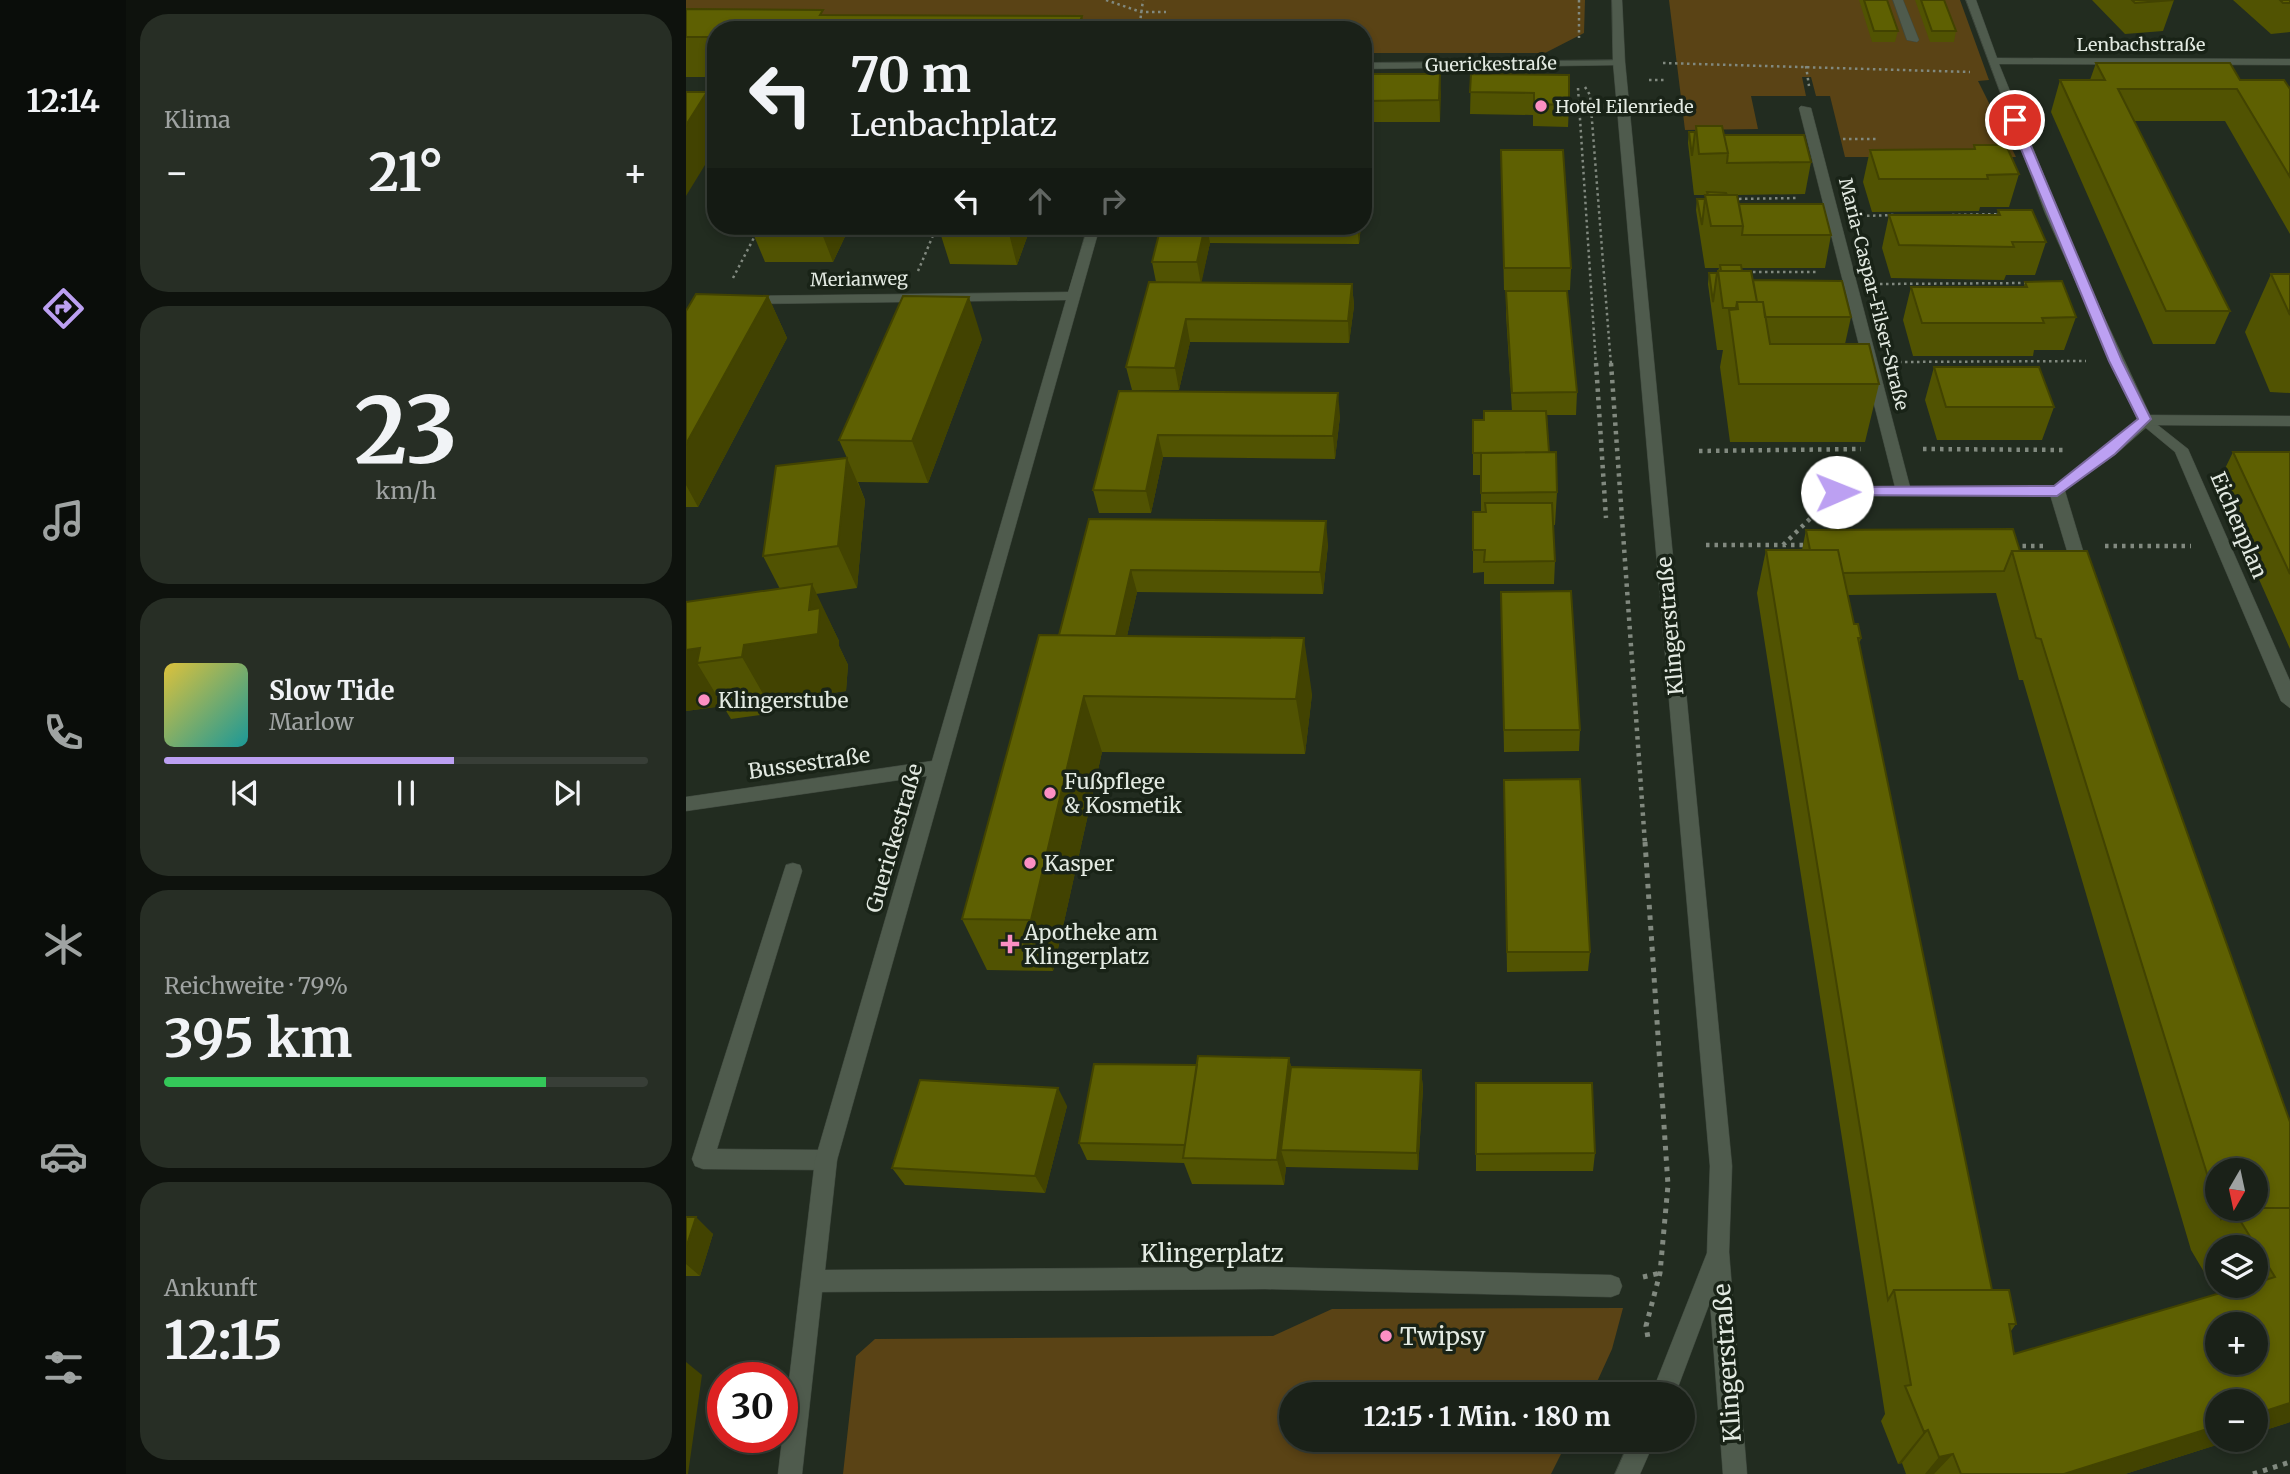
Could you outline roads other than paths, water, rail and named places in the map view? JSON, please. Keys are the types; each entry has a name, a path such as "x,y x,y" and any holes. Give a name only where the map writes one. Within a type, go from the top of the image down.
{"street":[{"name":"Klingerstraße","path":"1616,0 1619,62 1721,1166 1718,1252 1735,1474"},
{"path":"1898,0 1913,40"},
{"path":"1971,0 2052,214 2115,361 2145,419"},
{"name":"Lenbachstraße","path":"1992,61 2290,62"},
{"name":"Guerickestraße","path":"1372,66 1619,62"},
{"name":"Maria-Caspar-Filser-Straße","path":"1805,108 1904,491"},
{"name":"Guerickestraße","path":"790,1474 825,1160 1091,235"},
{"name":"Merianweg","path":"721,300 1074,296"},
{"path":"1837,492 2057,491 2111,450 2145,419 2290,421"},
{"name":"Eichenplan","path":"2145,419 2181,449 2290,701"},
{"path":"2057,491 2087,587"},
{"name":"Bussestraße","path":"686,804 939,767"},
{"path":"793,871 703,1159 825,1160"},
{"name":"Klingerstraße","path":"1668,1382 1718,1252"},
{"name":"Klingerplatz","path":"812,1281 1265,1278 1611,1286"},
{"path":"1627,1474 1637,1452"}],"place":[{"name":"Hotel Eilenriede","path":"1541,106"},
{"name":"Klingerstube","path":"704,700"},
{"name":"Fußpflege & Kosmetik","path":"1050,793"},
{"name":"Kasper","path":"1030,863"},
{"name":"Apotheke am Klingerplatz","path":"1010,944"},
{"name":"Twipsy","path":"1386,1336"}]}
